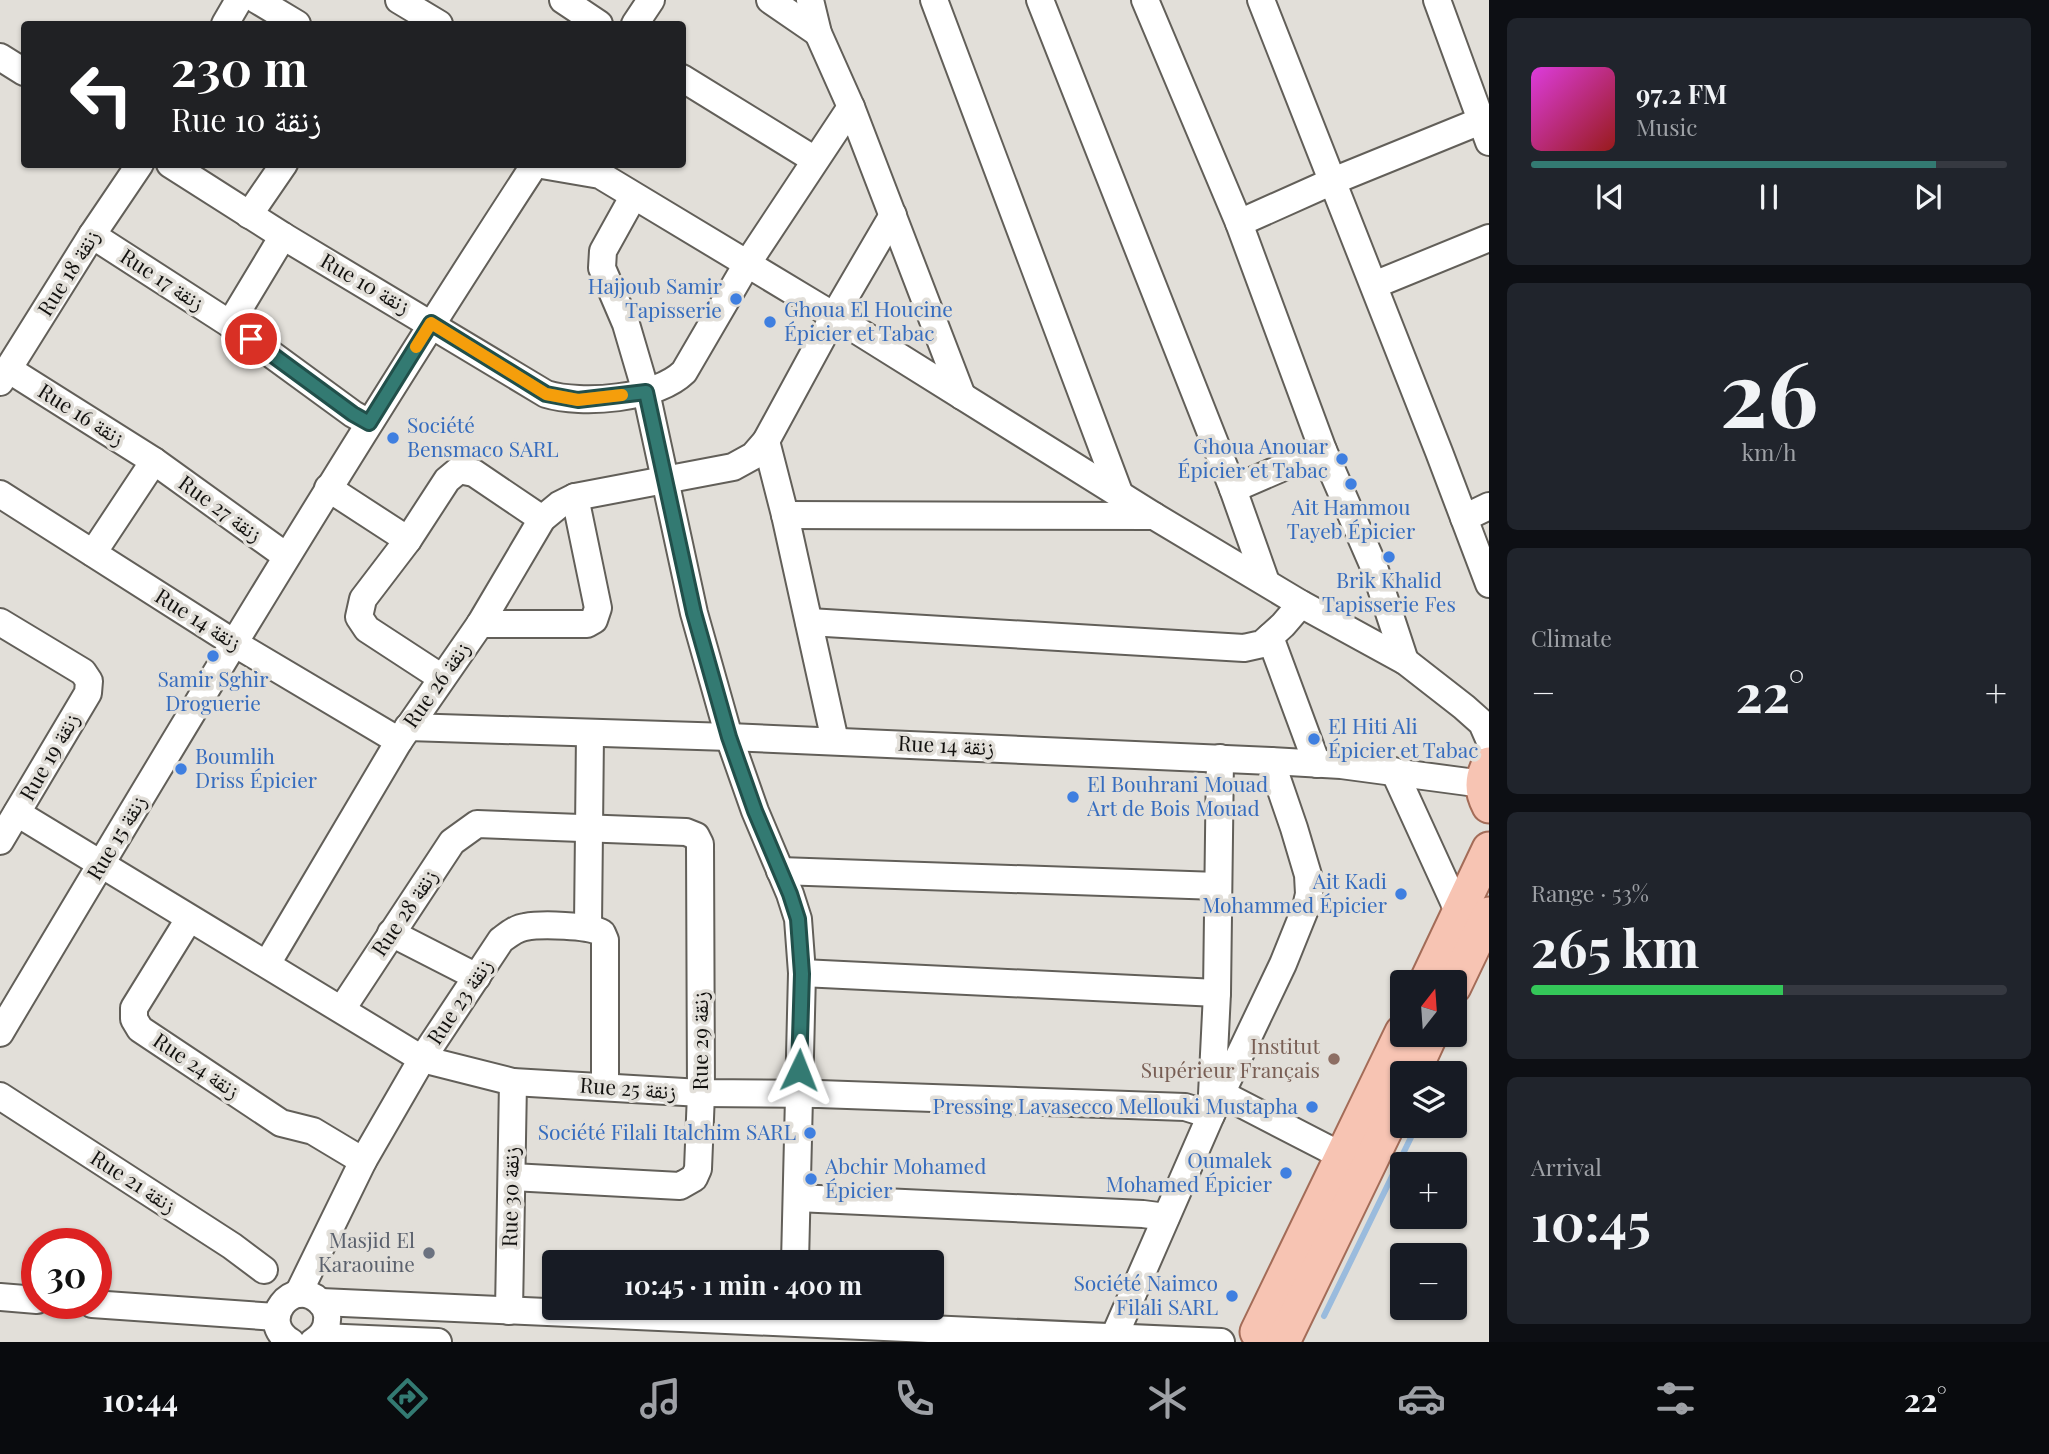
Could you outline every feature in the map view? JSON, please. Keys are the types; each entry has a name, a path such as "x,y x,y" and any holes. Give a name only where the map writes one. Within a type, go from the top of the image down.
{"main road":[{"path":"1459,970 1489,849"},
{"path":"1434,970 1474,913"},
{"path":"1264,1339 1342,1156 1395,1047"},
{"path":"1264,1339 1390,1117"}],"street":[{"path":"227,21 239,0"},
{"path":"257,0 292,21"},
{"path":"399,0 434,21"},
{"path":"563,0 594,21"},
{"path":"637,21 650,0"},
{"path":"770,0 818,33"},
{"path":"810,0 818,33 851,107 962,396"},
{"path":"934,0 1120,495"},
{"path":"1041,0 1233,489 1266,582"},
{"path":"1145,0 1238,223 1323,450 1374,567 1405,661"},
{"path":"1261,0 1489,584"},
{"path":"1238,223 1333,181 1486,131 1437,0"},
{"path":"0,57 21,70"},
{"path":"686,80 815,160"},
{"name":"Rue 10 زنقة","path":"176,168 283,236 546,394 578,400 646,392 676,379 684,372 747,264 851,107"},
{"name":"Rue 18 زنقة","path":"4,375 137,168"},
{"path":"249,215 281,168"},
{"path":"234,643 431,323 533,168"},
{"path":"577,168 598,170 633,197 834,316 1154,516 1301,604 1405,661 1482,723 1489,738"},
{"path":"633,197 603,251 603,268 626,324 646,392 694,613 729,737 798,919 802,974 795,1250"},
{"path":"835,741 766,441 893,215"},
{"name":"Rue 17 زنقة","path":"92,235 230,324 369,423"},
{"path":"230,324 283,236"},
{"path":"1374,285 1489,238"},
{"name":"Rue 16 زنقة","path":"4,375 154,461"},
{"name":"Rue 26 زنقة","path":"267,964 403,734 480,624 542,519 559,505 575,497 733,467 753,456 766,441"},
{"path":"1233,489 1323,450"},
{"path":"93,553 154,461"},
{"name":"Rue 27 زنقة","path":"154,461 286,556"},
{"path":"442,678 367,629 359,617 363,599 408,540 447,480 459,470 474,473 542,519"},
{"path":"328,488 408,540"},
{"name":"Rue 14 زنقة","path":"0,494 234,643 403,734 729,737 1220,758 1394,771 1487,785"},
{"path":"480,624 587,624 594,620 598,608 575,497"},
{"path":"1464,517 1489,506"},
{"path":"785,515 1154,516"},
{"path":"809,622 1244,648 1262,644 1301,604"},
{"name":"Rue 19 زنقة","path":"0,622 83,672 89,681 88,693 0,841"},
{"path":"1270,637 1317,764"},
{"name":"Rue 15 زنقة","path":"0,1033 234,643"},
{"path":"590,734 588,926 602,933 605,940 605,1087"},
{"path":"1217,1105 1220,758"},
{"path":"1114,1337 1166,1217 1296,936 1309,894 1303,856 1271,761"},
{"path":"1394,771 1474,913"},
{"name":"Rue 25 زنقة","path":"17,813 422,1059 513,1082 701,1093 1185,1107 1217,1105 1342,1156"},
{"name":"Rue 28 زنقة","path":"342,1009 452,842 477,824 590,830"},
{"name":"Rue 29 زنقة","path":"512,1177 680,1186 694,1178 698,1169 701,1093 700,844 696,836 686,832 590,830"},
{"path":"780,871 1218,886"},
{"name":"Rue 24 زنقة","path":"188,919 134,1008 134,1019 140,1029 281,1123 313,1131 363,1161"},
{"name":"Rue 23 زنقة","path":"292,1317 363,1161 422,1059 501,940 515,930 525,927 588,926"},
{"path":"391,933 477,977"},
{"path":"802,974 1217,993"},
{"name":"Rue 30 زنقة","path":"509,1311 513,1082"},
{"name":"Rue 21 زنقة","path":"0,1096 232,1246 264,1270 292,1317"},
{"path":"797,1198 1166,1217"},
{"path":"0,1297 21,1299"},
{"path":"112,1305 328,1318 317,1339 438,1342"},
{"path":"292,1317 509,1311 674,1330 754,1320"},
{"path":"867,1320 1221,1342"}],"waterway":[{"path":"1324,1316 1411,1138"}],"slow traffic":[{"path":"416,347 431,323 546,394 560,399 578,400 622,395"}],"place":[{"name":"Hajjoub Samir Tapisserie","path":"736,299"},
{"name":"Ghoua El Houcine Épicier et Tabac","path":"770,322"},
{"name":"Société Bensmaco SARL","path":"393,438"},
{"name":"Ghoua Anouar Épicier et Tabac","path":"1342,459"},
{"name":"Ait Hammou Tayeb Épicier","path":"1351,484"},
{"name":"Brik Khalid Tapisserie Fes","path":"1389,557"},
{"name":"Samir Sghir Droguerie","path":"213,656"},
{"name":"El Hiti Ali Épicier et Tabac","path":"1314,739"},
{"name":"Boumlih Driss Épicier","path":"181,769"},
{"name":"El Bouhrani Mouad Art de Bois Mouad","path":"1073,797"},
{"name":"Ait Kadi Mohammed Épicier","path":"1401,894"},
{"name":"Institut Supérieur Français","path":"1334,1059"},
{"name":"Pressing Lavasecco Mellouki Mustapha","path":"1312,1107"},
{"name":"Société Filali Italchim SARL","path":"810,1133"},
{"name":"Oumalek Mohamed Épicier","path":"1286,1173"},
{"name":"Abchir Mohamed Épicier","path":"811,1179"},
{"name":"Masjid El Karaouine","path":"429,1253"},
{"name":"Société Naimco Filali SARL","path":"1232,1296"}],"route":[{"path":"251,339 369,423 431,323 546,394 560,399 578,400 646,392 694,613 729,737 798,919 802,974 799,1070"}]}
